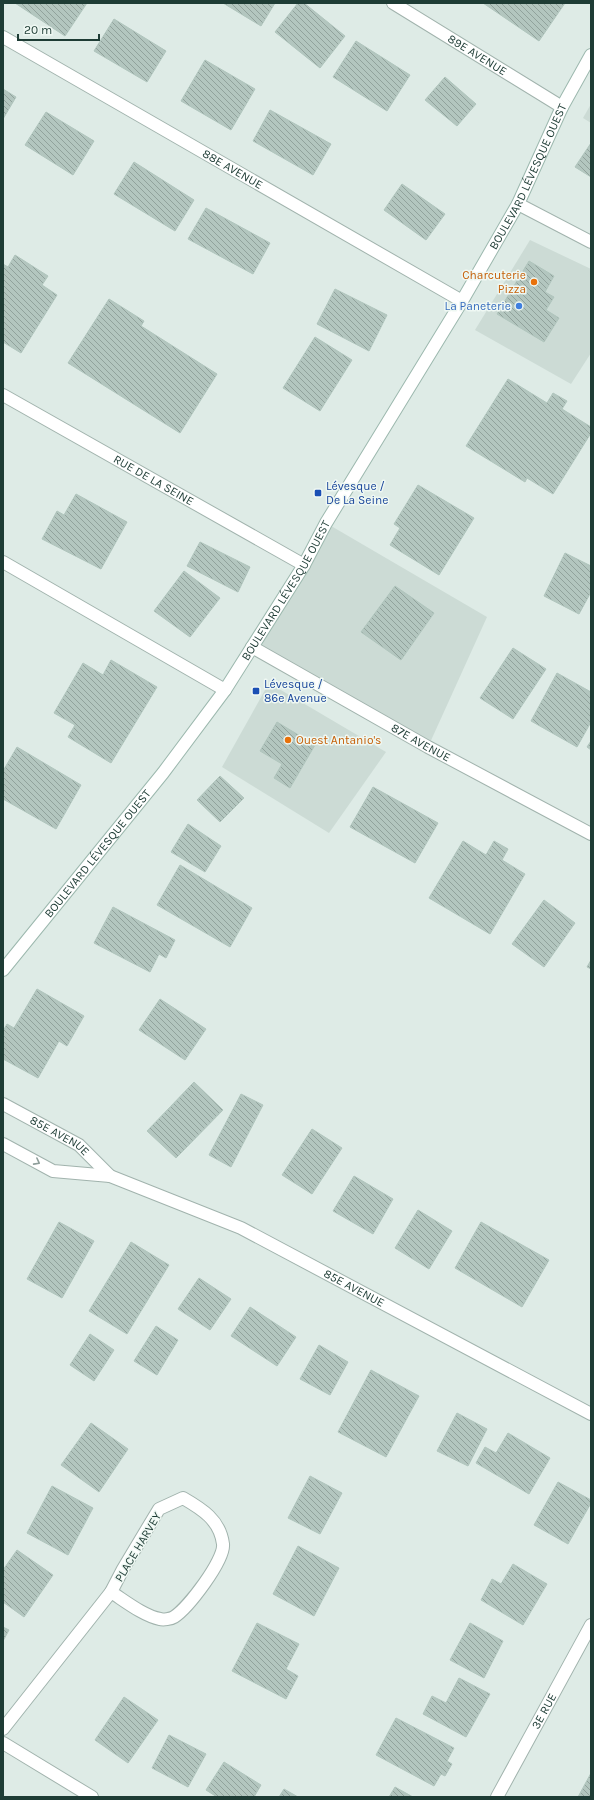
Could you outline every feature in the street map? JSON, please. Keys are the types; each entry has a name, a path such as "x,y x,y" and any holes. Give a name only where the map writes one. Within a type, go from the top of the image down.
{"street":[{"name":"89E AVENUE","path":"393,3 562,107"},
{"name":"88E AVENUE","path":"3,37 462,301"},
{"name":"BOULEVARD LÉVESQUE OUEST","path":"3,970 163,773 225,690 304,565 326,523 462,301 518,204 562,107 591,55"},
{"path":"518,204 591,242"},
{"name":"RUE DE LA SEINE","path":"3,395 304,565"},
{"path":"3,562 225,690"},
{"name":"87E AVENUE","path":"252,647 428,747 591,834"},
{"name":"85E AVENUE","path":"3,1104 79,1145 110,1176"},
{"name":"85E AVENUE","path":"3,1144 53,1171 110,1176 241,1228 591,1414"},
{"name":"PLACE HARVEY","path":"3,1729 112,1592 123,1569 159,1509 183,1498 201,1508 217,1524 223,1546 214,1569 186,1606 173,1618 160,1620 139,1610 112,1592"},
{"name":"3E RUE","path":"497,1797 591,1625"},
{"path":"3,1743 92,1797"}],"shaded area":[{"path":"591,104 591,123 583,118"},
{"path":"530,240 591,269 591,353 571,384 475,330"},
{"path":"326,523 487,617 428,747 252,647"},
{"path":"269,683 386,752 329,833 222,767"}],"building":[{"path":"15,3 87,3 65,36"},
{"path":"223,3 275,3 261,26"},
{"path":"298,3 304,3 345,36 320,68 275,32"},
{"path":"483,3 565,3 539,41"},
{"path":"114,19 166,51 147,82 94,51"},
{"path":"356,41 410,75 387,111 333,77"},
{"path":"205,60 255,89 231,130 181,101"},
{"path":"445,77 476,104 457,126 425,100"},
{"path":"3,89 16,97 3,119"},
{"path":"270,110 331,144 313,175 253,141"},
{"path":"46,112 94,141 73,175 25,145"},
{"path":"591,143 591,177 575,167"},
{"path":"134,162 194,200 175,231 114,194"},
{"path":"402,184 445,214 426,240 384,210"},
{"path":"206,208 270,243 253,274 188,239"},
{"path":"15,255 48,276 42,285 57,295 21,353 3,342 3,264 8,267"},
{"path":"529,261 554,276 545,292 554,297 546,310 559,318 544,342 497,314"},
{"path":"335,289 387,315 369,351 317,324"},
{"path":"109,299 144,321 141,326 217,374 180,433 68,363"},
{"path":"315,337 352,360 320,411 283,388"},
{"path":"508,379 547,403 553,393 567,401 562,409 591,427 591,433 553,494 527,478 525,482 466,446"},
{"path":"418,485 474,518 439,575 390,545 400,528 394,524"},
{"path":"76,494 127,522 101,569 42,539 57,511 64,515"},
{"path":"200,542 250,567 238,592 187,566"},
{"path":"565,553 591,566 591,592 579,614 544,596"},
{"path":"184,571 220,598 190,637 154,611"},
{"path":"395,586 434,613 401,660 361,632"},
{"path":"513,648 546,669 513,719 480,698"},
{"path":"111,660 157,687 111,763 68,737 75,725 54,713 83,663 103,675"},
{"path":"557,673 591,692 591,722 577,747 531,721"},
{"path":"277,722 315,745 290,788 274,778 282,764 260,751"},
{"path":"591,741 591,750 587,747"},
{"path":"17,747 81,785 56,829 3,799 3,771"},
{"path":"220,776 244,798 220,822 197,800"},
{"path":"373,787 438,823 415,863 350,827"},
{"path":"188,824 221,846 205,872 171,852"},
{"path":"463,841 486,855 494,841 508,849 502,860 525,874 490,934 429,898"},
{"path":"180,865 252,908 230,947 157,905"},
{"path":"544,900 575,923 544,967 512,944"},
{"path":"113,907 175,940 166,958 159,954 150,972 94,943"},
{"path":"591,960 591,969 587,967"},
{"path":"37,989 84,1016 67,1046 59,1041 38,1078 3,1059 3,1031 7,1024 14,1028"},
{"path":"160,999 206,1029 185,1060 139,1030"},
{"path":"194,1082 223,1110 176,1158 147,1131"},
{"path":"241,1094 263,1105 231,1167 209,1155"},
{"path":"312,1129 342,1148 312,1194 282,1175"},
{"path":"354,1176 393,1199 373,1234 333,1211"},
{"path":"418,1210 452,1231 429,1269 395,1248"},
{"path":"59,1222 94,1241 62,1298 27,1279"},
{"path":"481,1222 549,1260 522,1307 455,1268"},
{"path":"131,1242 169,1265 127,1334 89,1311"},
{"path":"199,1278 231,1299 210,1330 178,1309"},
{"path":"250,1307 296,1337 277,1366 231,1336"},
{"path":"156,1326 178,1340 157,1375 134,1361"},
{"path":"90,1334 114,1350 94,1381 70,1365"},
{"path":"319,1345 348,1362 330,1395 300,1379"},
{"path":"371,1370 419,1396 386,1457 338,1432"},
{"path":"457,1413 487,1429 468,1466 437,1451"},
{"path":"91,1423 128,1449 99,1492 61,1465"},
{"path":"508,1433 550,1458 529,1494 476,1463 485,1447 496,1453"},
{"path":"310,1476 342,1493 320,1534 288,1518"},
{"path":"558,1482 591,1500 591,1503 568,1544 534,1525"},
{"path":"52,1486 93,1508 68,1555 27,1533"},
{"path":"298,1546 339,1568 314,1616 273,1594"},
{"path":"17,1550 53,1575 24,1617 3,1602 3,1570"},
{"path":"513,1564 547,1584 523,1625 481,1600 492,1579 501,1584"},
{"path":"257,1623 299,1644 286,1669 298,1676 286,1699 232,1671"},
{"path":"470,1623 503,1641 484,1678 450,1660"},
{"path":"3,1627 9,1630 3,1641"},
{"path":"459,1678 490,1694 466,1737 423,1714 432,1696 446,1703"},
{"path":"124,1697 158,1720 128,1763 95,1740"},
{"path":"396,1718 454,1748 447,1761 452,1764 445,1776 441,1774 434,1786 376,1755"},
{"path":"169,1735 206,1754 188,1787 152,1768"},
{"path":"224,1762 261,1785 254,1797 217,1797 206,1790"},
{"path":"591,1773 591,1797 578,1797"},
{"path":"395,1787 413,1797 389,1797"},
{"path":"284,1789 298,1797 279,1797"}],"place":[{"name":"Charcuterie Pizza","path":"534,282"},
{"name":"La Paneterie","path":"519,306"},
{"name":"Lévesque / De La Seine","path":"318,493"},
{"name":"Lévesque / 86e Avenue","path":"256,691"},
{"name":"Ouest Antanio's","path":"288,740"}]}
